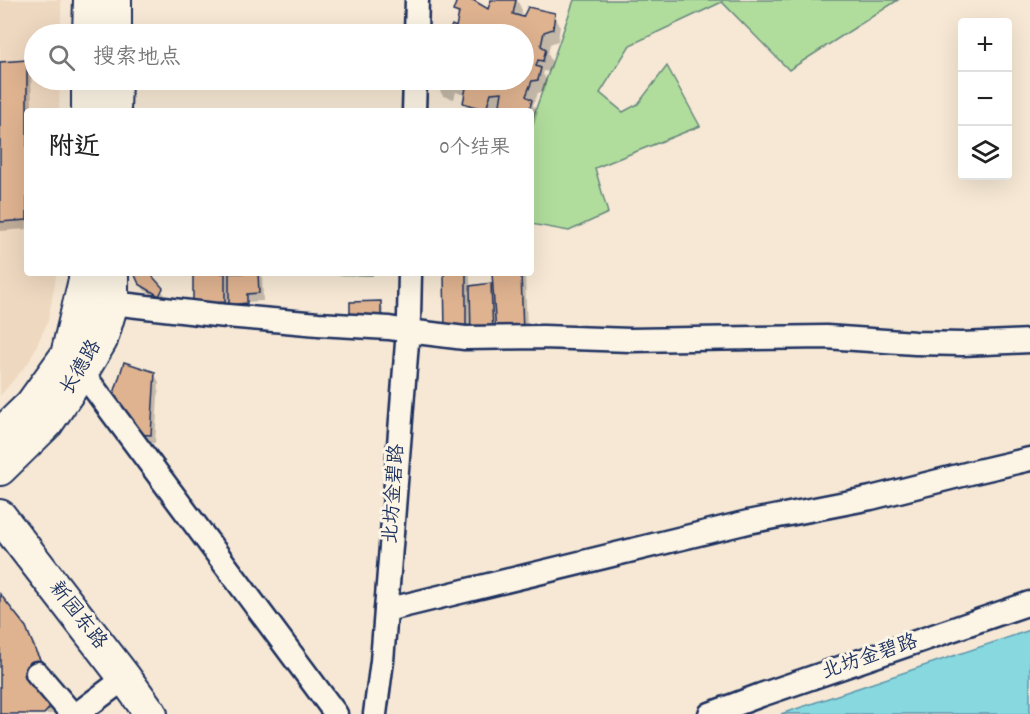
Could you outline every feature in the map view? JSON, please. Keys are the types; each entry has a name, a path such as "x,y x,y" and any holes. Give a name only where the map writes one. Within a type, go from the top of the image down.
{"main road":[{"path":"89,24 90,0"},
{"path":"115,24 116,0"},
{"path":"88,90 88,108"},
{"path":"114,108 115,90"},
{"name":"长德路","path":"39,414 67,355 85,276"},
{"name":"长德路","path":"39,414 82,372 101,340 112,288"},
{"path":"0,435 39,414"},
{"path":"0,469 39,414"},
{"name":"新园东路","path":"1,518 151,714"}],"street":[{"path":"416,24 417,0"},
{"path":"414,108 415,90"},
{"name":"北坊金碧路","path":"375,714 382,661 408,331 410,276"},
{"path":"112,288 216,315 389,328 465,338 630,340 826,337 962,344 1030,341"},
{"path":"82,372 336,714"},
{"path":"386,610 737,525 871,498 1030,459"},
{"name":"北坊金碧路","path":"711,714 1030,603"},
{"path":"37,673 72,714"},
{"path":"77,714 125,678"}],"shaded area":[{"path":"0,0 61,0 61,24 24,24 24,90 60,90 59,108 24,108 24,276 56,277 48,321 29,362 0,396"}],"green space":[{"path":"574,0 898,0 789,70 722,2 630,45 600,93 623,112 638,104 667,66 700,126 595,168 608,213 569,231 534,225 534,114"}],"water":[{"path":"1030,630 1030,714 781,714"}],"building":[{"path":"457,0 473,0 488,9 491,0 516,0 513,14 523,17 528,7 555,13 553,29 544,32 541,46 546,49 543,61 538,60 536,66 541,68 538,80 534,81 534,24 457,24 459,13 453,11"},
{"path":"24,60 24,90 27,90 27,108 24,108 24,220 0,222 0,62"},
{"path":"466,90 528,90 526,96 532,100 530,108 500,105 502,92 491,93 487,108 463,103"},
{"path":"135,276 153,276 163,288 159,296 139,284"},
{"path":"193,276 225,276 225,302 193,304"},
{"path":"229,276 258,276 259,293 247,294 247,303 229,305"},
{"path":"444,276 466,276 466,333 445,331"},
{"path":"492,276 521,276 523,333 496,334"},
{"path":"491,283 493,334 471,336 470,286"},
{"path":"381,301 381,322 350,323 350,302"},
{"path":"124,362 155,372 151,435 135,434 111,403"},
{"path":"0,594 26,627 42,663 34,678 52,705 44,714 0,714"}]}
